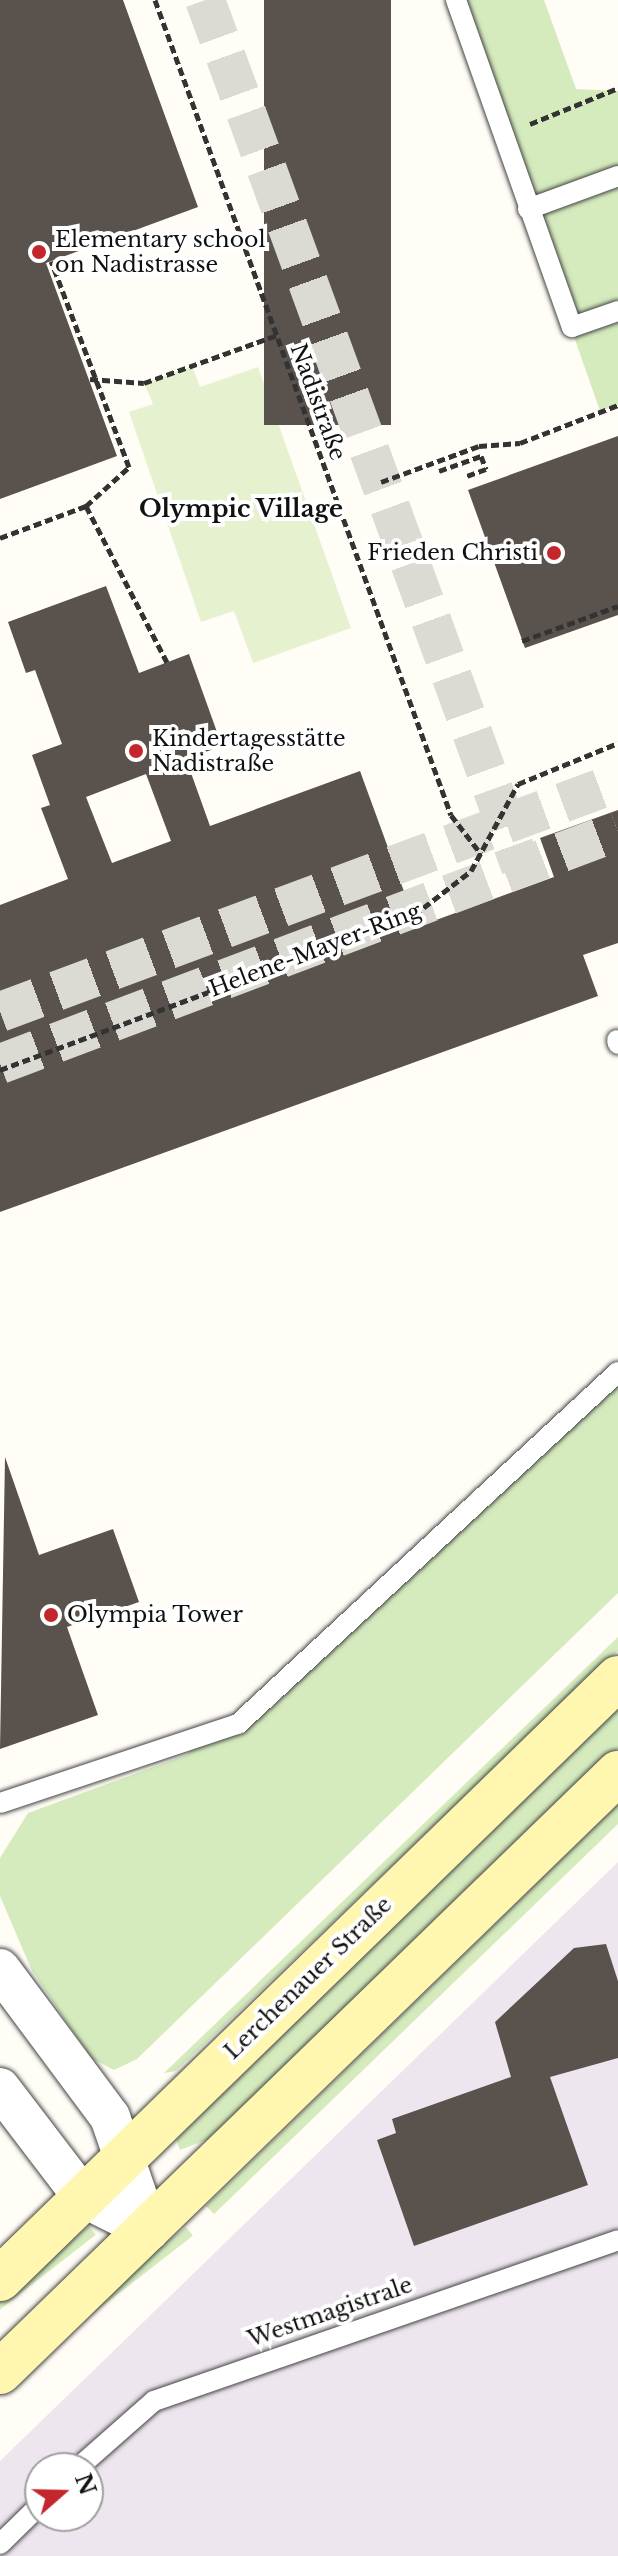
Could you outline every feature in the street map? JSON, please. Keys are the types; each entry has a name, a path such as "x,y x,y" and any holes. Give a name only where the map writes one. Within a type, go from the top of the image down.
{"main road":[{"name":"Lerchenauer Straße","path":"0,2279 618,1678"},
{"path":"0,2372 618,1773"}],"street":[{"path":"0,1969 110,2117 121,2160 149,2230"},
{"path":"0,2088 83,2197 149,2230"}],"lane":[{"path":"456,0 572,327 618,311"},
{"path":"528,209 618,176"},
{"path":"0,1803 238,1724 618,1372"},
{"name":"Westmagistrale","path":"96,2452 154,2401 618,2240"},
{"path":"0,2544 24,2521"}],"path":[{"name":"Nadistraße","path":"155,0 451,815 481,854"},
{"path":"503,135 618,88"},
{"path":"0,538 86,506 129,467 90,379 51,261"},
{"path":"90,379 144,383 277,335"},
{"path":"381,482 479,446 520,443 618,405"},
{"path":"439,471 481,456 486,469 464,477"},
{"path":"86,506 167,662"},
{"path":"522,641 618,606"},
{"name":"Helene-Mayer-Ring","path":"0,1070 414,915 457,888 481,854 518,784 618,743"}],"shaded area":[{"path":"618,1862 618,2556 0,2556 0,2461"}],"green space":[{"path":"456,0 544,0 576,89 618,91 618,405 600,411"},
{"path":"192,366 200,387 258,367 351,628 253,663 234,611 201,622 129,412 153,404 144,383"},
{"path":"618,1384 618,1593 137,2059 114,2070 91,2058 32,1971 0,1896 0,1858 28,1813 186,1755"},
{"path":"618,1637 618,1651 176,2071 164,2073"},
{"path":"618,1707 618,1748 249,2110 219,2135 180,2150 176,2139"},
{"path":"618,1804 618,1824 214,2214 206,2206"},
{"path":"89,2226 96,2235 0,2309 0,2296"},
{"path":"186,2227 193,2236 0,2386 0,2372"}],"building":[{"name":"Elementary school on Nadistrasse","path":"0,0 123,0 198,207 46,263 117,456 0,499"},
{"path":"264,0 391,0 391,425 264,425"},
{"name":"Frieden Christi","path":"618,436 618,615 525,648 468,490"},
{"path":"106,586 139,673 189,654 222,746 186,759 210,826 360,771 417,927 554,877 540,838 618,810 618,943 583,955 598,996 0,1212 0,905 68,879 41,808 50,805 32,755 62,744 35,670 26,673 8,622","holes":["146,774 171,841 112,863 86,797"]},
{"name":"Olympia Tower","path":"5,1457 39,1555 113,1529 139,1602 67,1627 98,1715 0,1749"},
{"path":"606,1944 618,1981 618,2058 550,2077 588,2185 414,2246 377,2140 396,2133 392,2119 511,2077 495,2022 574,1948"}],"tunnel":[{"path":"205,0 521,867"},
{"path":"0,1012 618,782"},
{"path":"0,1064 618,831"}],"place":[{"name":"Elementary school on Nadistrasse","path":"39,252"},
{"name":"Frieden Christi","path":"554,553"},
{"name":"Kindertagesstätte Nadistraße","path":"136,751"},
{"name":"Olympia Tower","path":"51,1615"}],"district":[{"name":"Olympic Village","path":"241,509"}]}
